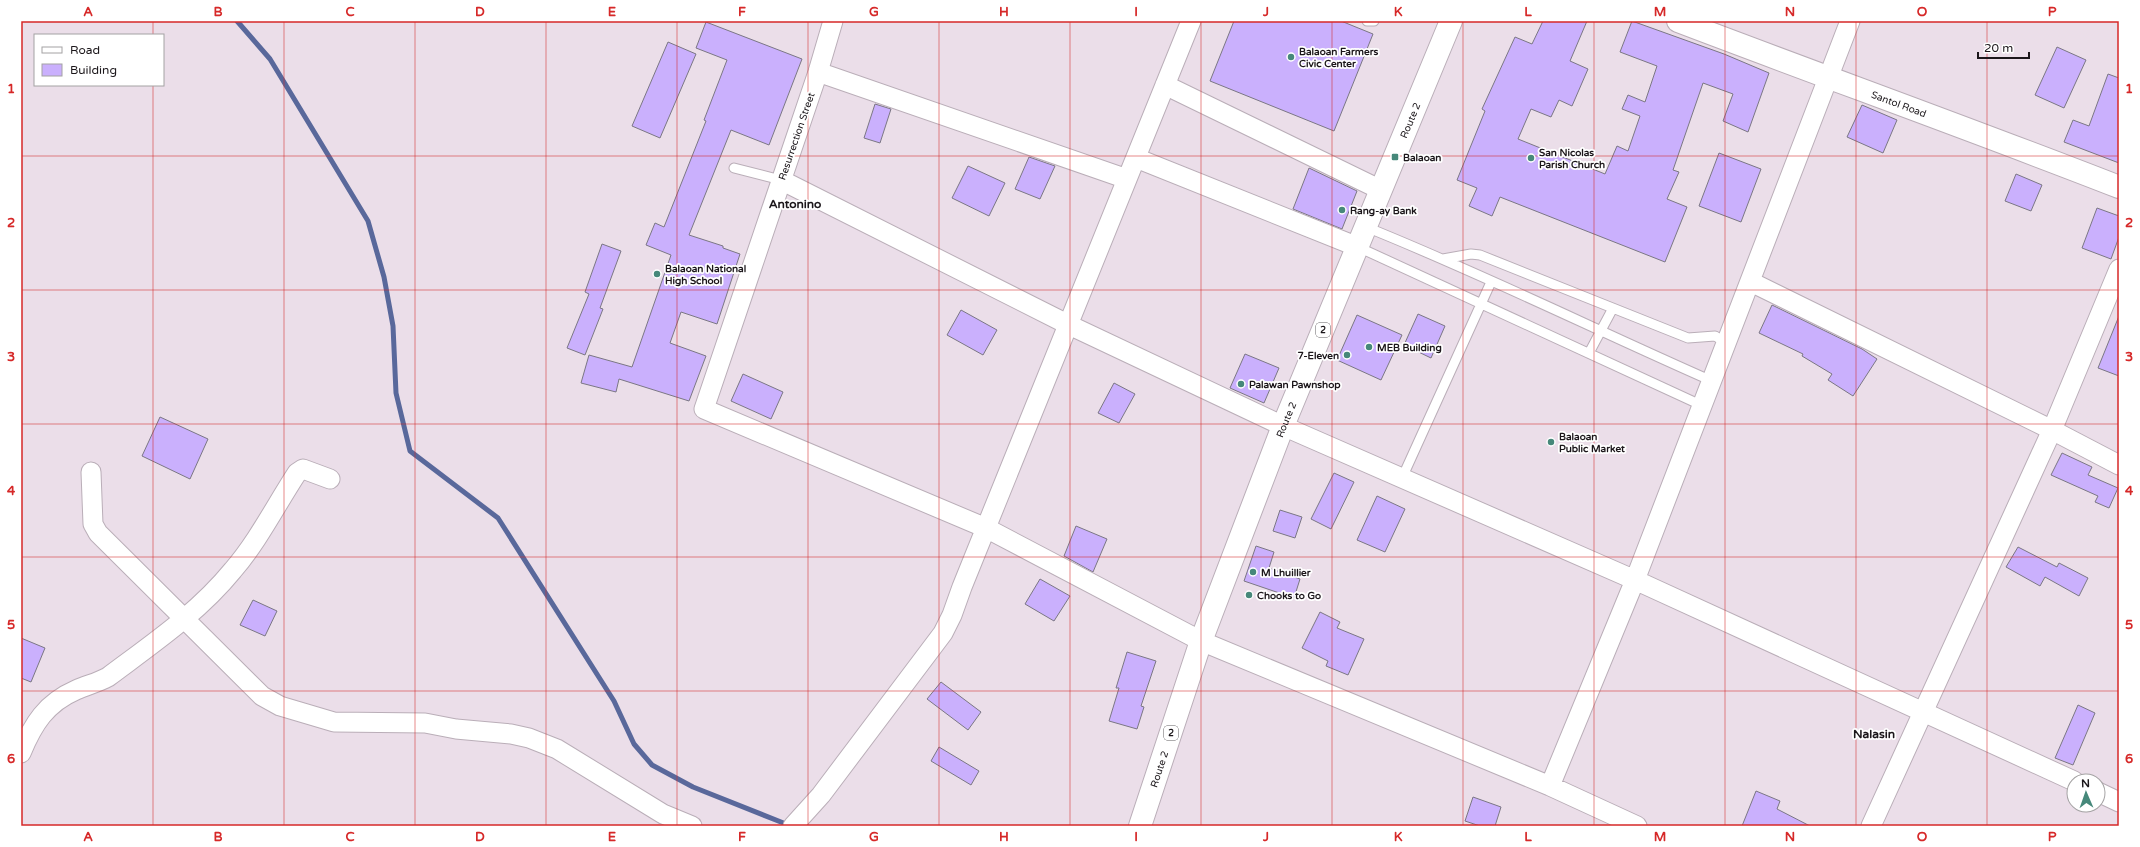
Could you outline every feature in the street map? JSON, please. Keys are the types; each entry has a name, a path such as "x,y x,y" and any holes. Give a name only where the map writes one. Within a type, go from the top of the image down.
{"main road":[{"name":"Route 2","path":"1140,826 1201,641 1283,426 1452,21"},
{"name":"Santol Road","path":"1678,21 1827,78 2013,145 2119,187"}],"street":[{"name":"Resurrection Street","path":"833,21 818,72 704,409 986,528"},
{"path":"792,826 821,795 943,633 952,615 1067,324 1191,21"},
{"path":"1550,786 1635,580 1704,406 1712,381 1850,21"},
{"path":"818,72 1127,179"},
{"path":"1165,85 1381,190"},
{"path":"1136,158 1362,237"},
{"path":"781,180 1067,324 1283,426 1635,580 2066,777"},
{"path":"1871,826 2052,430 2119,269"},
{"path":"1751,282 2052,430 2119,465"},
{"path":"21,753 37,720 48,706 63,696 96,684 108,677 186,619 234,569 297,473 303,469 330,479"},
{"path":"91,472 93,524 98,533 262,696 280,706 334,722 425,723 473,732 511,734 529,738 557,749 663,814 692,826"},
{"path":"986,528 1201,641 1550,786 1637,826"},
{"path":"2106,796 2119,802"}],"lane":[{"path":"1367,21 1374,21"},
{"path":"734,168 781,180"},
{"path":"1362,237 1443,259 1600,332 1712,381"},
{"path":"1362,237 1481,304 1704,406"},
{"path":"1443,259 1471,254 1480,255 1688,338 1715,336 1727,343"},
{"path":"1402,478 1491,282"},
{"path":"1589,353 1613,308"}],"building":[{"name":"Balaoan Farmers Civic Center","path":"1234,21 1341,21 1373,34 1334,131 1210,81"},
{"path":"1543,21 1587,21 1570,61 1588,69 1572,106 1559,100 1551,117 1531,109 1518,139 1605,174 1617,146 1628,151 1640,116 1622,109 1628,95 1645,102 1657,66 1620,52 1632,21 1724,54 1769,73 1748,132 1723,121 1733,94 1703,83 1673,170 1679,172 1667,199 1687,207 1665,262 1500,197 1492,216 1469,206 1477,188 1457,180 1485,111 1482,109 1515,37 1532,44"},
{"path":"706,22 802,59 769,145 731,130 689,235 723,246 723,248 740,254 717,324 681,312 670,343 706,356 689,401 619,379 616,392 581,383 589,355 632,367 671,255 646,245 655,223 664,227 706,121 704,120 727,60 696,48"},
{"path":"668,42 696,54 660,138 632,126"},
{"path":"2057,47 2086,60 2064,108 2035,95"},
{"path":"2108,74 2119,78 2119,163 2064,142 2073,120 2089,126"},
{"path":"875,104 891,109 880,143 864,138"},
{"path":"1862,105 1897,120 1883,153 1847,137"},
{"path":"1719,153 1761,169 1741,222 1699,206"},
{"path":"1029,157 1055,166 1040,199 1015,189"},
{"path":"968,166 1005,183 989,216 952,198"},
{"path":"1309,168 1357,191 1342,229 1293,209"},
{"path":"2016,174 2042,185 2031,211 2005,201"},
{"path":"2097,208 2119,216 2119,237 2111,259 2082,248"},
{"path":"602,244 621,251 600,308 603,309 585,355 567,348 589,294 585,292"},
{"path":"1772,305 1862,349 1877,359 1853,396 1828,380 1832,374 1802,356 1803,354 1759,333"},
{"path":"961,310 997,330 983,355 947,335"},
{"path":"1418,314 1445,326 1431,358 1404,345"},
{"name":"MEB Building","path":"1357,315 1402,335 1381,380 1337,360"},
{"path":"2119,316 2119,376 2098,368"},
{"path":"1245,354 1279,368 1264,403 1230,388"},
{"path":"743,374 783,392 771,419 731,401"},
{"path":"1114,383 1135,394 1119,423 1098,413"},
{"path":"160,417 208,439 190,479 142,456"},
{"path":"2062,453 2092,467 2088,475 2118,488 2109,508 2095,502 2098,496 2051,475"},
{"path":"1334,473 1354,482 1331,529 1311,519"},
{"path":"1377,496 1405,509 1385,552 1357,540"},
{"path":"1280,510 1302,517 1295,538 1273,531"},
{"path":"1076,526 1107,539 1093,572 1064,556"},
{"path":"1256,546 1274,552 1269,568 1300,579 1294,598 1244,581"},
{"path":"2018,547 2057,567 2059,563 2088,578 2079,596 2045,577 2040,586 2006,567"},
{"path":"1040,579 1070,596 1054,621 1025,604"},
{"path":"253,600 277,611 265,636 240,625"},
{"path":"1320,612 1340,622 1337,628 1364,639 1348,675 1326,666 1328,661 1302,648"},
{"path":"21,638 45,648 31,682 21,678"},
{"path":"1127,652 1156,661 1141,706 1144,707 1137,729 1109,721 1119,688 1116,688"},
{"path":"941,682 981,712 968,730 927,699"},
{"path":"2078,705 2095,713 2073,765 2055,758"},
{"path":"939,747 979,771 971,785 931,761"},
{"path":"1756,791 1780,801 1777,809 1810,826 1742,826"},
{"path":"1473,797 1501,807 1495,826 1480,826 1465,821"}],"waterway":[{"path":"237,21 270,59 368,221 384,277 393,326 396,393 410,451 498,518 614,701 634,744 652,765 693,787 786,824"}],"place":[{"name":"Balaoan Farmers Civic Center","path":"1291,57"},
{"name":"Balaoan","path":"1395,157"},
{"name":"San Nicolas Parish Church","path":"1531,158"},
{"name":"Rang-ay Bank","path":"1342,210"},
{"name":"Balaoan National High School","path":"657,274"},
{"name":"MEB Building","path":"1369,347"},
{"name":"7-Eleven","path":"1347,355"},
{"name":"Palawan Pawnshop","path":"1241,384"},
{"name":"Balaoan Public Market","path":"1551,442"},
{"name":"M Lhuillier","path":"1253,572"},
{"name":"Chooks to Go","path":"1249,595"}],"district":[{"name":"Antonino","path":"795,204"},
{"name":"Nalasin","path":"1874,734"}]}
